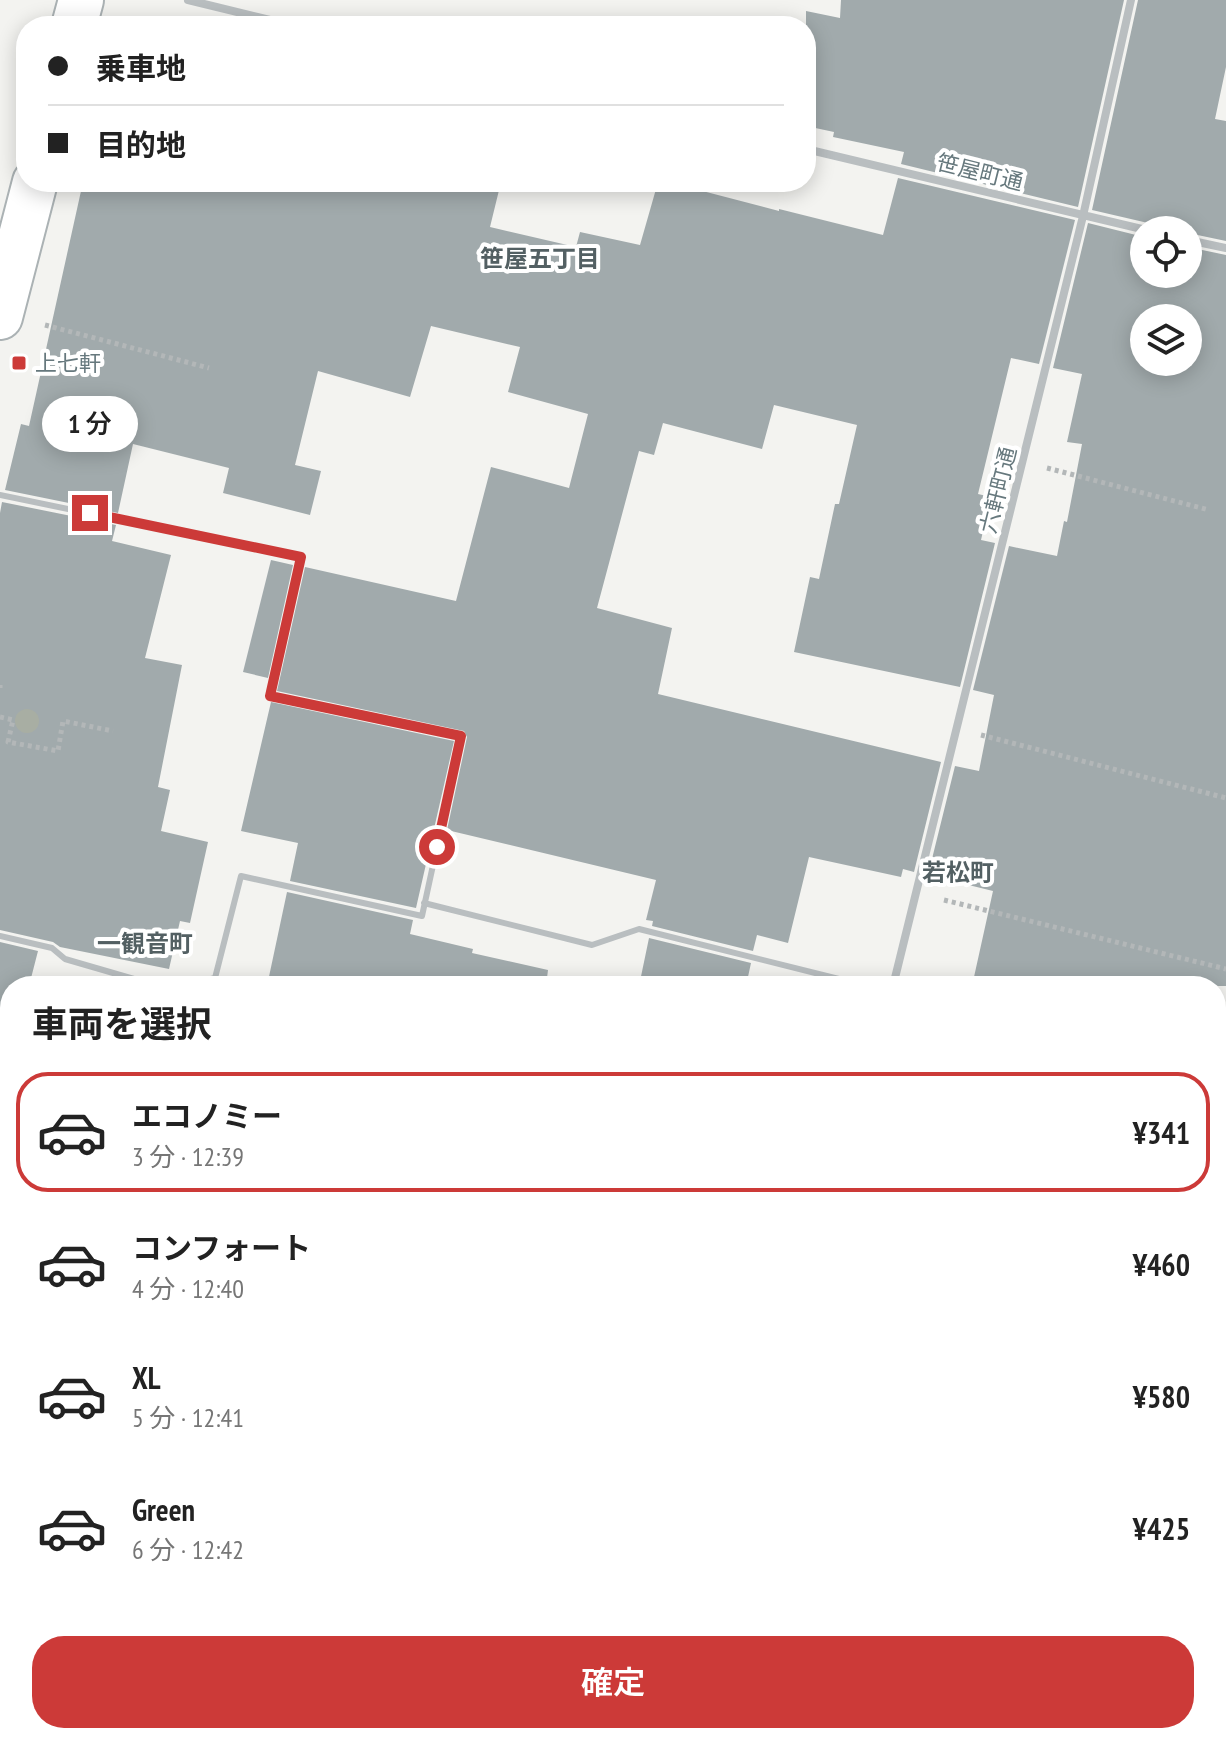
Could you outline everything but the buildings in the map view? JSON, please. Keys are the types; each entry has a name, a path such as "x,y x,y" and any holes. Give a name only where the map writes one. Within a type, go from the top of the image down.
{"street":[{"path":"188,0 254,16"},
{"name":"六軒町通","path":"895,976 1083,216 1131,0"},
{"name":"笹屋町通","path":"816,151 1130,226"},
{"path":"0,315 32,192"},
{"path":"1202,243 1226,248"}],"lane":[{"path":"0,495 301,557 270,696 461,736 422,916 241,876 216,976"},
{"path":"424,903 592,945 639,929 827,976"},
{"path":"0,936 52,948 65,959 124,976"}],"path":[{"path":"0,315 209,368"},
{"path":"1023,462 1209,510"},
{"path":"0,717 13,720 8,742 58,751 63,721 113,731"},
{"path":"957,729 1226,798"},
{"path":"915,893 1226,969"}],"place":[{"name":"上七軒","path":"19,363"}],"district":[{"name":"笹屋五丁目","path":"540,258"},
{"name":"若松町","path":"958,872"},
{"name":"一観音町","path":"145,943"}],"route":[{"path":"90,513 301,557 270,696 461,736 437,847"}]}
